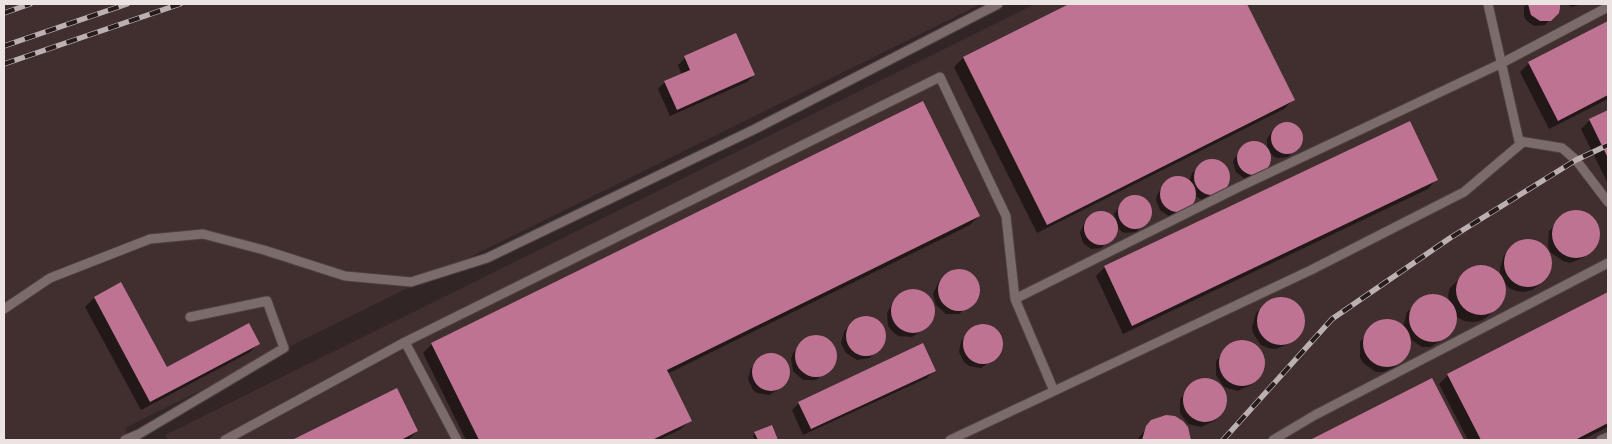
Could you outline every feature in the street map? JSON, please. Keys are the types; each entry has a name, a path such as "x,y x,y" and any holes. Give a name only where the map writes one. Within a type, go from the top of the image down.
{"lane":[{"path":"4,309 50,278 150,239 204,234 264,250 345,276 411,282 487,258 755,128 998,4"},
{"path":"1488,4 1519,141 1562,148 1576,160 1608,202"},
{"path":"1015,299 1246,184 1502,63 1608,7"},
{"path":"226,440 405,342 940,77 1006,216 1015,299 1054,391"},
{"path":"950,440 1311,270 1464,192 1523,142"},
{"path":"1273,440 1315,416 1608,263"},
{"path":"125,440 139,434 284,348 267,301 190,317"},
{"path":"405,342 457,440"},
{"path":"1601,440 1608,437"}],"shaded area":[{"path":"4,4 981,4 125,428 131,440 4,440"},
{"path":"1035,4 1608,4 1608,440 168,440 165,435"}],"building":[{"path":"1069,4 1247,4 1295,100 1047,225 963,57"},
{"path":"1528,4 1560,4 1559,13 1551,21 1540,21 1531,15"},
{"path":"1608,21 1608,95 1558,121 1528,62"},
{"path":"736,33 755,75 677,110 664,81 690,70 684,56"},
{"path":"923,101 980,216 667,370 692,421 652,440 479,440 431,343"},
{"path":"1608,110 1608,158 1589,119"},
{"path":"1410,121 1438,180 1132,326 1104,266"},
{"path":"1287,122 1299,126 1303,138 1299,150 1287,154 1275,150 1271,138 1275,126"},
{"path":"1254,141 1266,146 1271,158 1266,170 1254,175 1242,170 1237,158 1242,146"},
{"path":"1212,159 1219,160 1225,164 1229,170 1229,184 1225,190 1219,194 1212,195 1205,194 1199,190 1195,184 1194,177 1195,170 1199,164 1205,160"},
{"path":"1178,176 1190,182 1196,194 1190,206 1178,212 1166,206 1160,194 1166,182"},
{"path":"1135,195 1147,200 1152,212 1147,224 1135,229 1123,224 1118,212 1123,200"},
{"path":"1571,210 1581,210 1593,217 1600,229 1600,239 1593,251 1581,258 1571,258 1563,254 1556,247 1552,239 1552,229 1556,221 1563,214"},
{"path":"1101,211 1113,216 1118,228 1113,240 1101,245 1089,240 1084,228 1089,216"},
{"path":"1523,239 1533,239 1545,246 1552,258 1552,268 1545,280 1533,287 1523,287 1515,283 1508,276 1504,268 1504,258 1508,250 1515,243"},
{"path":"1476,265 1486,265 1499,272 1506,285 1506,295 1499,308 1486,315 1476,315 1467,311 1460,304 1456,295 1456,285 1460,276 1467,269"},
{"path":"959,269 974,275 980,290 974,305 959,311 944,305 938,290 944,275"},
{"path":"121,282 167,367 249,323 260,344 150,402 94,297"},
{"path":"909,289 917,289 929,295 935,311 929,327 917,333 909,333 897,327 891,315 891,307 897,295"},
{"path":"1608,292 1608,423 1575,440 1481,440 1447,374"},
{"path":"1428,294 1438,294 1450,301 1457,313 1457,323 1450,335 1438,342 1428,342 1420,338 1413,331 1409,323 1409,313 1413,305 1420,298"},
{"path":"1276,297 1286,297 1298,304 1305,316 1305,326 1298,338 1286,345 1276,345 1268,341 1261,334 1257,326 1257,316 1261,308 1268,301"},
{"path":"862,316 870,316 877,319 883,325 886,336 883,347 877,353 870,356 862,356 855,353 849,347 846,340 846,332 849,325 855,319"},
{"path":"1382,319 1392,319 1404,326 1411,338 1411,348 1404,360 1392,367 1382,367 1374,363 1367,356 1363,348 1363,338 1367,330 1374,323"},
{"path":"983,324 994,327 1000,333 1003,344 1000,355 994,361 983,364 972,361 966,355 963,344 966,333 972,327"},
{"path":"816,335 831,341 837,356 831,371 816,377 801,371 795,356 801,341"},
{"path":"1237,340 1247,340 1261,350 1265,363 1261,376 1255,382 1247,386 1237,386 1223,376 1219,368 1219,358 1229,344"},
{"path":"923,343 936,371 811,429 798,402"},
{"path":"771,353 784,359 790,372 784,385 771,391 758,385 752,372 758,359"},
{"path":"1201,378 1209,378 1221,384 1227,400 1221,416 1209,422 1201,422 1189,416 1183,404 1183,396 1189,384"},
{"path":"1432,378 1464,440 1310,440"},
{"path":"397,388 418,431 401,440 292,440"},
{"path":"1166,415 1175,416 1183,421 1188,427 1191,440 1142,440 1146,426 1151,420"},
{"path":"772,425 778,440 758,440 754,432"}],"railway":[{"path":"4,13 30,4"},
{"path":"4,46 127,4"},
{"path":"4,64 180,4"},
{"path":"1223,440 1332,319 1450,238 1576,160 1608,145"}]}
